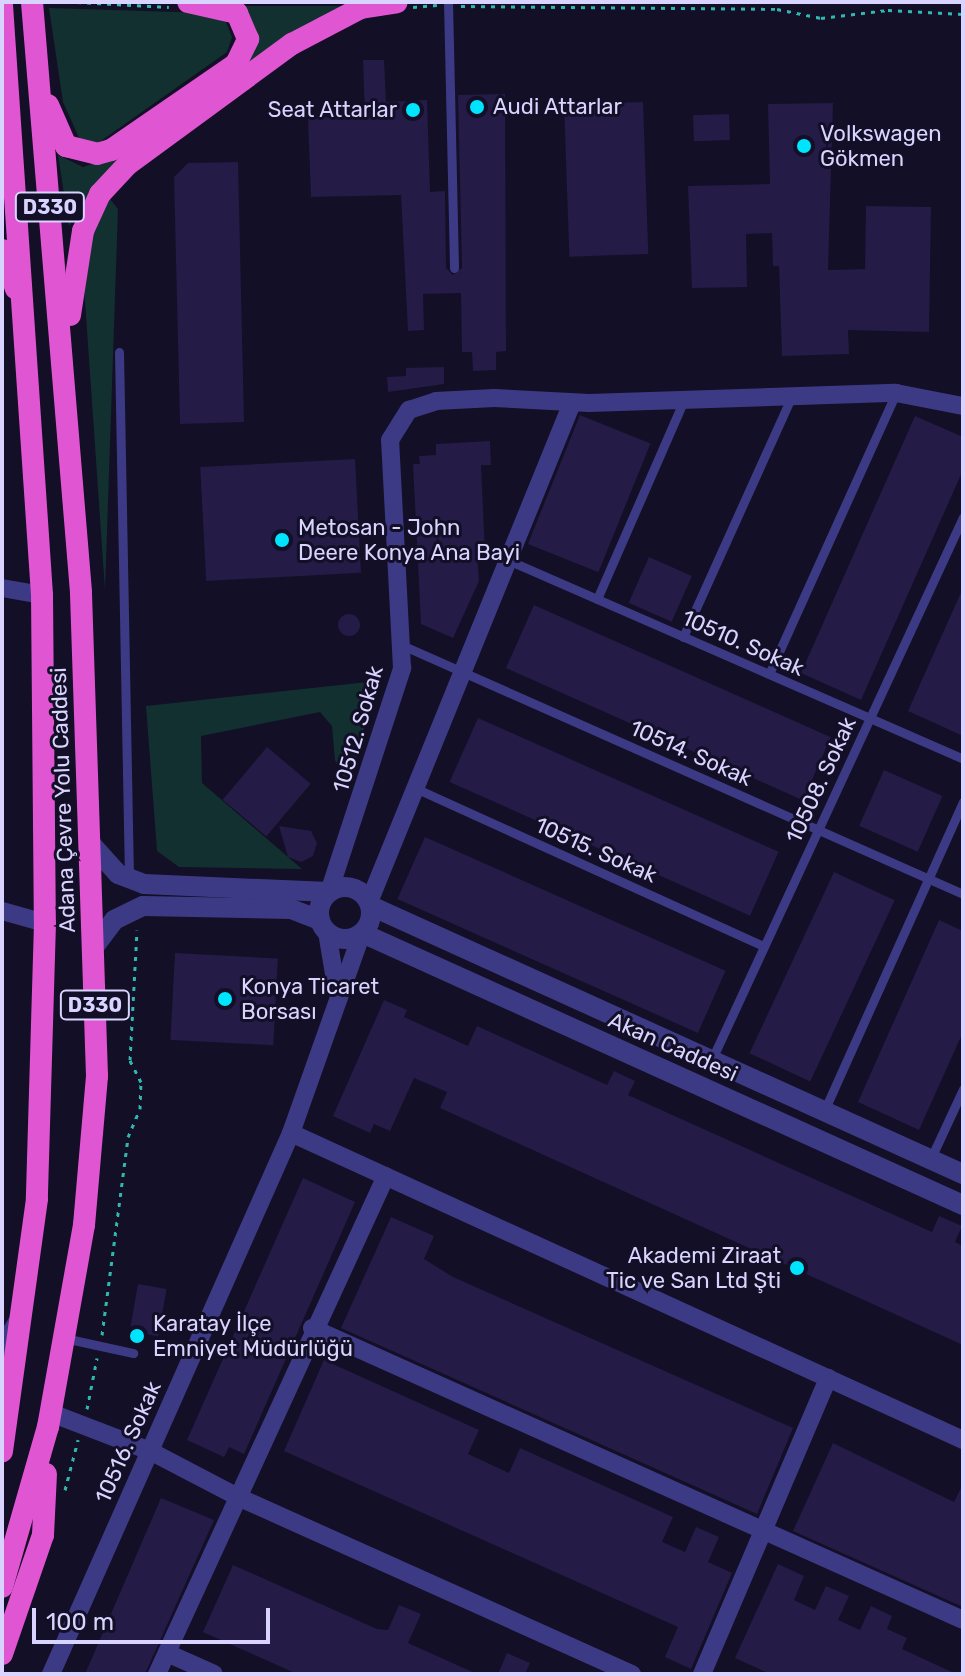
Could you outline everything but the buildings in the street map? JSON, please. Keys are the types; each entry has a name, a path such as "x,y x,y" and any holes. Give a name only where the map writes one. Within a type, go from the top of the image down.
{"highway":[{"name":"Adana Çevre Yolu Caddesi","path":"2,1587 50,1420 84,1225 97,1076 90,843 66,412 32,2"},
{"name":"Adana Çevre Yolu Caddesi","path":"2,5 29,356 42,595 45,923 37,1199 6,1401 2,1452"},
{"path":"40,85 66,146 81,154 111,150 243,52 248,39 237,13 186,5"},
{"path":"66,412 74,258 100,194 160,138 292,44 361,8 403,5"},
{"path":"2,144 12,108"},
{"path":"2,250 29,356"},
{"path":"2,1654 43,1535 50,1420"}],"street":[{"name":"10512. Sokak","path":"329,892 399,686 404,646 390,440 400,418 436,401 572,403 896,393 963,406"},
{"path":"94,947 114,920 143,906 291,909 343,939 362,933 412,787 572,403"},
{"path":"2,588 42,595"},
{"path":"90,843 130,880 329,892 350,887 370,904"},
{"path":"329,892 324,926 337,1007"},
{"name":"Akan Caddesi","path":"370,904 963,1174"},
{"path":"2,911 45,923"},
{"name":"Akan Caddesi","path":"362,933 963,1205"},
{"name":"10516. Sokak","path":"51,1674 291,1133 362,933"},
{"path":"291,1133 963,1440"},
{"path":"157,1674 312,1328 386,1176"},
{"path":"2,1347 18,1320"},
{"path":"312,1328 963,1620"},
{"path":"702,1674 766,1532 828,1378"},
{"path":"50,1420 83,1425 150,1451 238,1497 632,1674"},
{"path":"167,1653 214,1674"}],"lane":[{"path":"448,4 454,268"},
{"path":"119,352 130,880"},
{"path":"769,674 896,393"},
{"path":"683,637 792,396"},
{"path":"597,599 684,400"},
{"name":"10508. Sokak","path":"712,1059 963,517"},
{"name":"10510. Sokak","path":"508,560 963,759"},
{"name":"10514. Sokak","path":"404,646 963,894"},
{"name":"10515. Sokak","path":"412,787 764,946"},
{"path":"824,1111 963,802"},
{"path":"931,1159 963,1089"},
{"path":"64,1338 133,1353"}],"path":[{"path":"77,2 186,5"},
{"path":"403,5 777,9 821,18 888,10 963,14"},
{"path":"62,1506 100,1346 128,1137 140,1109 141,1082 130,1060 143,906"}],"green space":[{"path":"244,6 342,6 243,65 257,34"},
{"path":"49,8 208,13 226,22 232,37 227,52 98,143 80,140 63,102"},
{"path":"125,152 89,194 69,226 58,155 83,167"},
{"path":"110,199 118,209 105,590 84,287 90,240"},
{"path":"377,681 348,787 335,760 332,726 320,712 201,736 202,783 302,869 179,867 157,851 146,706"}],"place":[{"name":"Audi Attarlar","path":"477,107"},
{"name":"Seat Attarlar","path":"413,110"},
{"name":"Volkswagen Gökmen","path":"804,146"},
{"name":"Metosan - John Deere Konya Ana Bayi","path":"282,540"},
{"name":"Konya Ticaret Borsası","path":"225,999"},
{"name":"Akademi Ziraat Tic ve San Ltd Şti","path":"797,1268"},
{"name":"Karatay İlçe Emniyet Müdürlüğü","path":"137,1336"}]}
